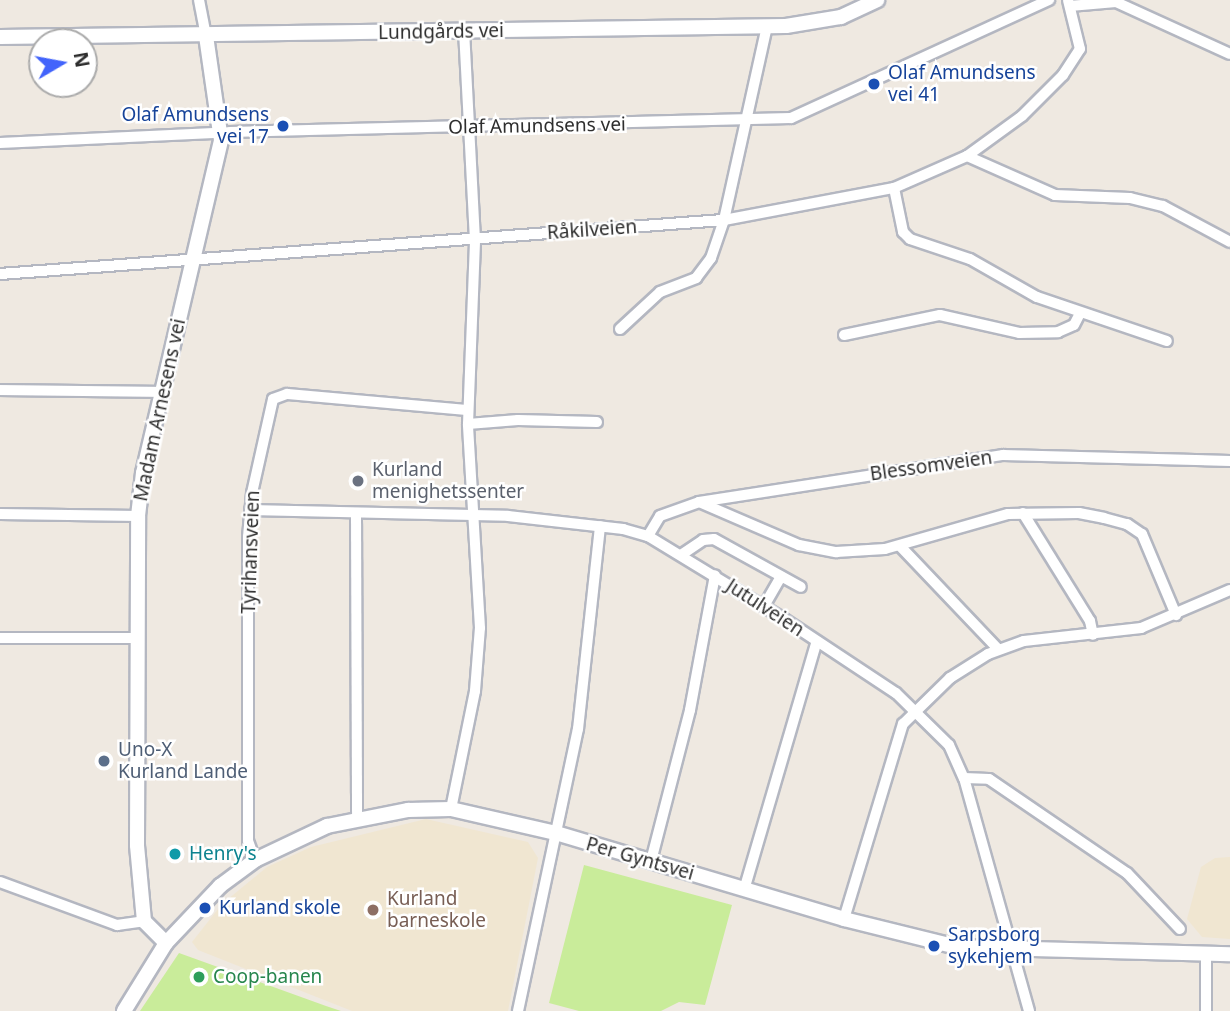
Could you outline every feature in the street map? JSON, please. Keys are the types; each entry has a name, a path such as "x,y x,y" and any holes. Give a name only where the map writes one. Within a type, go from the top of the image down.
{"street":[{"name":"Madam Arnesens vei","path":"144,921 135,783 138,516 221,133 199,0"},
{"name":"Lundgårds vei","path":"0,37 767,26 824,22 877,0"},
{"name":"Olaf Amundsens vei","path":"0,143 221,133 745,122 791,118 817,110 1049,0"},
{"path":"1069,3 1116,2 1230,54"},
{"name":"Råkilveien","path":"0,274 724,220 894,188 967,156 1038,102 1072,65 1080,43 1069,3"},
{"path":"620,329 660,292 701,274 724,220 767,26"},
{"path":"451,809 479,654 475,515 467,410 475,240 464,32"},
{"path":"967,156 1055,195 1130,198 1163,206 1230,242"},
{"path":"894,188 906,236 970,259 1026,293 1167,341"},
{"path":"844,335 940,315 1019,333 1058,332 1070,328 1080,313"},
{"path":"0,390 163,392"},
{"name":"Tyrihansveien","path":"254,860 248,833 250,510 275,397 467,410"},
{"path":"468,424 518,420 597,422"},
{"name":"Blessomveien","path":"648,536 660,516 699,502 1018,454 1230,461"},
{"path":"699,502 816,549 865,552 1023,513 1079,513 1133,527 1145,539 1176,615"},
{"name":"Jutulveien","path":"250,510 475,515 600,526 648,536 715,575 876,678 949,745 964,778 1029,1011"},
{"path":"1023,513 1090,621 1093,635"},
{"path":"0,514 138,516"},
{"path":"356,514 357,818"},
{"path":"518,1011 584,693 600,526"},
{"path":"681,555 702,540 715,540 801,587"},
{"path":"900,545 998,649"},
{"path":"651,861 690,710 715,575"},
{"path":"764,606 781,576"},
{"path":"844,919 903,724 959,671 998,649 1038,638 1134,630 1176,615 1230,590"},
{"path":"0,638 137,638"},
{"path":"744,890 817,641"},
{"path":"964,778 989,779 1127,873 1180,929"},
{"name":"Per Gyntsvei","path":"124,1011 166,943 220,886 254,860 303,835 357,818 408,810 451,809 556,832 844,919 957,947 1011,951 1230,954"},
{"path":"0,882 117,925 144,921 166,943"},
{"path":"1206,954 1206,1011"}],"shaded area":[{"name":"Kurland barneskole","path":"426,819 528,842 538,858 508,1011 352,1011 198,950 192,942 222,904 267,867 311,847"},
{"path":"1230,857 1230,939 1202,937 1187,919 1201,867 1215,858"}],"green space":[{"path":"584,865 732,905 705,1005 679,1002 661,1011 579,1011 549,1003"},
{"path":"179,953 326,1006 341,1011 140,1011"}],"place":[{"name":"Olaf Amundsens vei 41","path":"874,84"},
{"name":"Olaf Amundsens vei 17","path":"283,126"},
{"name":"Kurland menighetssenter","path":"358,481"},
{"name":"Uno-X Kurland Lande","path":"104,761"},
{"name":"Henry's","path":"175,854"},
{"name":"Kurland skole","path":"205,908"},
{"name":"Kurland barneskole","path":"373,910"},
{"name":"Sarpsborg sykehjem","path":"934,946"},
{"name":"Coop-banen","path":"199,977"}]}
